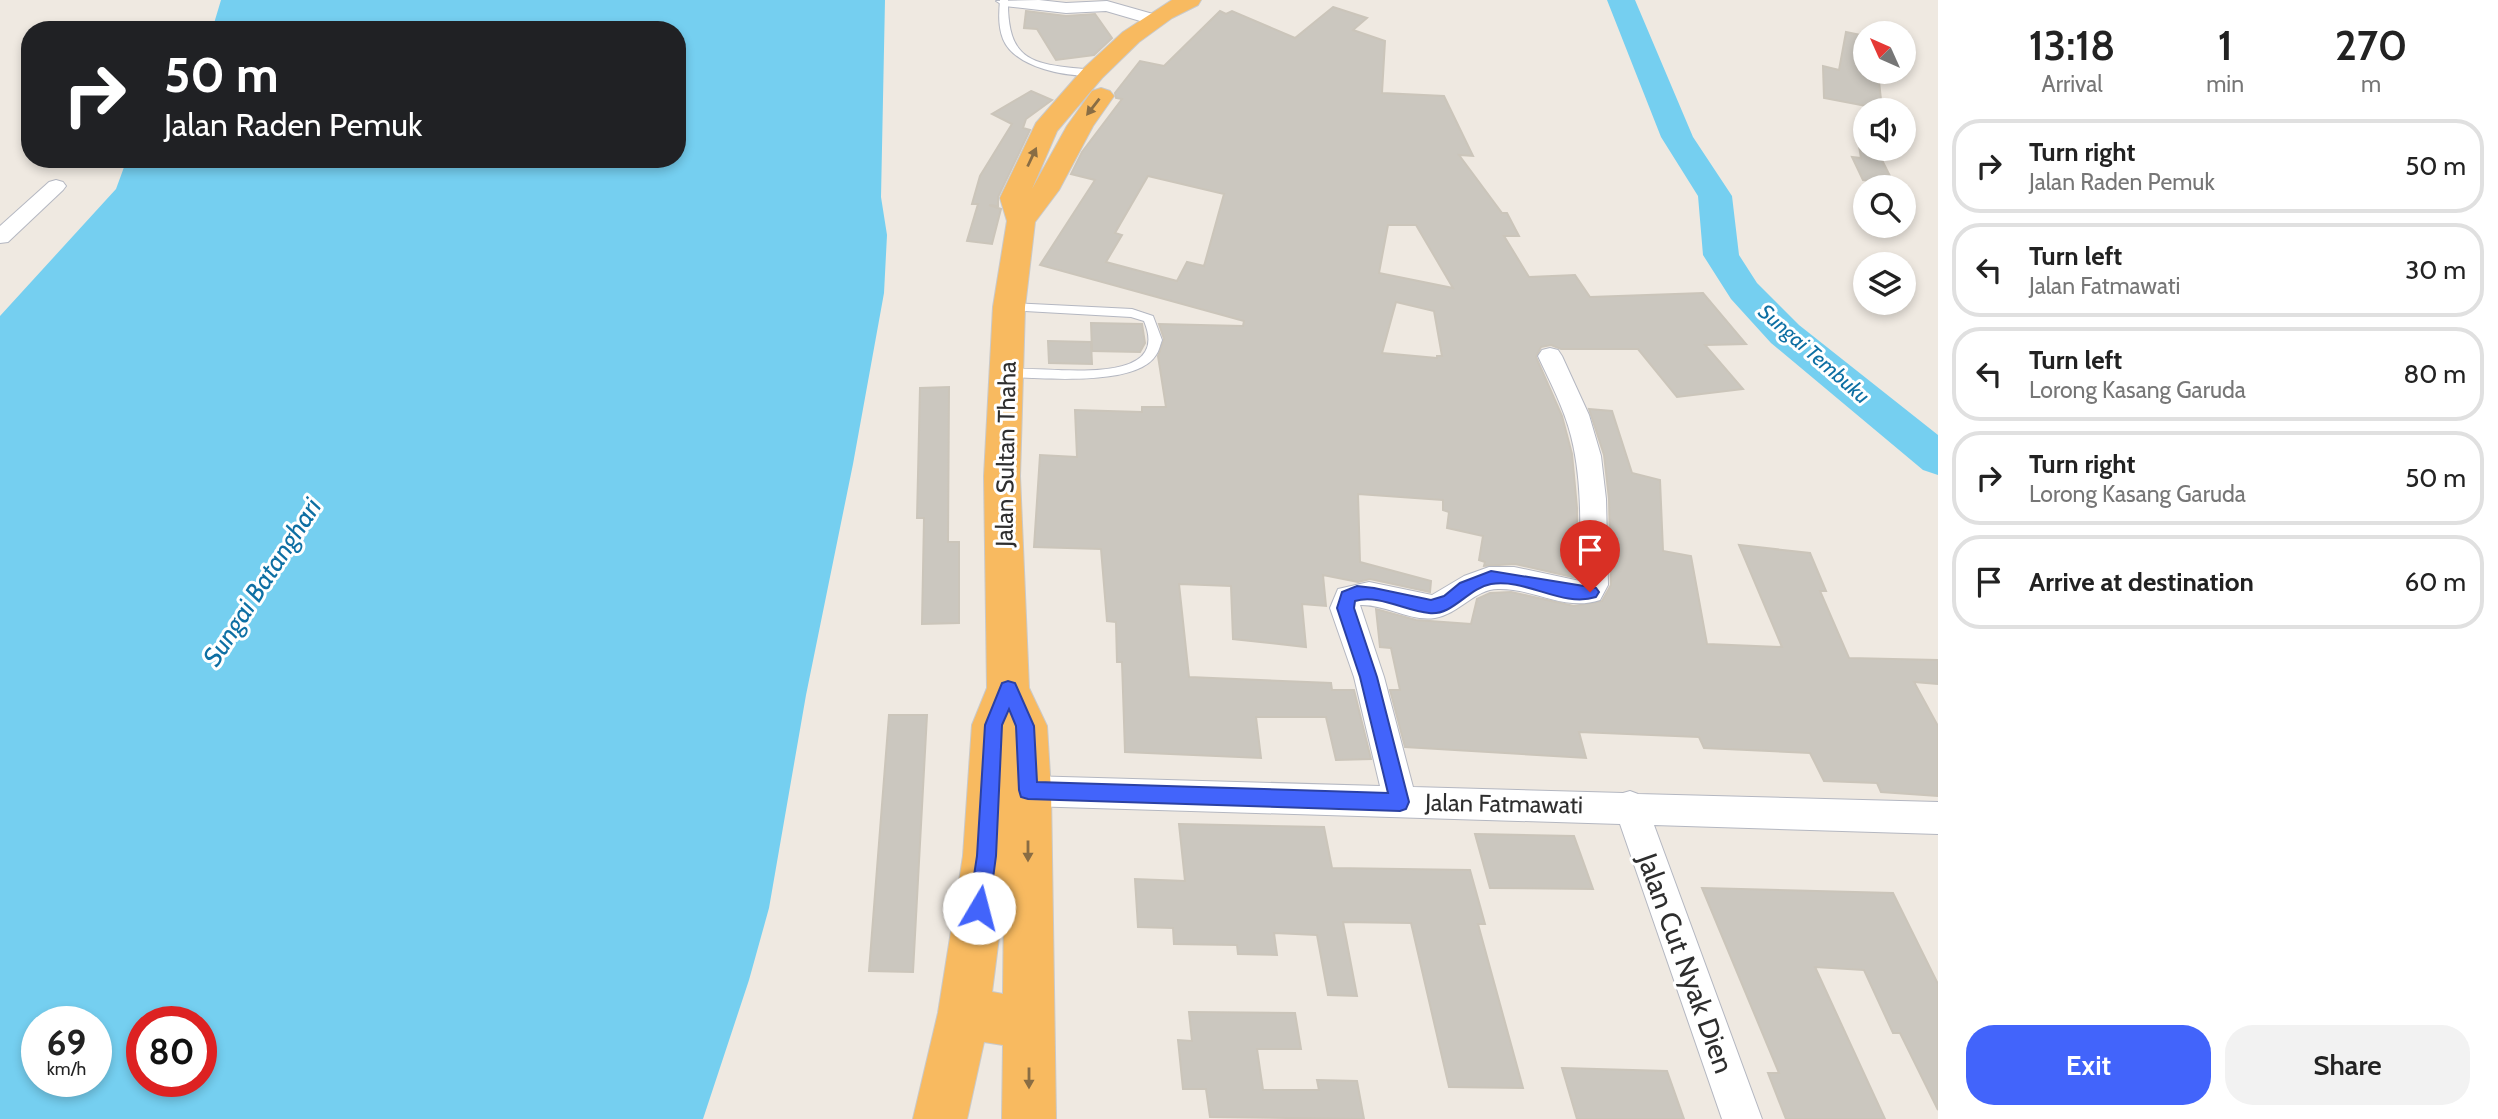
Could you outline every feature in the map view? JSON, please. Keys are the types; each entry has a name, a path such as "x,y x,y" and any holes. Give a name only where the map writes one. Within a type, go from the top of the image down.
{"highway":[{"name":"Jalan Sultan Thaha","path":"1105,76 1131,37 1154,20 1190,0"},
{"name":"Jalan Sultan Thaha","path":"1008,688 1002,476 1009,307 1021,221 1014,198 1045,129 1162,30 1181,17 1217,0"},
{"path":"1008,688 1025,726 1028,790 1029,1119"},
{"path":"940,1119 964,1013 986,856 993,725 1008,688"},
{"path":"964,1013 1030,1024"}],"street":[{"path":"1008,1 1066,8 1107,6 1154,20"},
{"path":"0,237 56,186"},
{"path":"1400,802 1368,677 1345,608 1348,597 1357,593 1374,594 1432,607 1449,601 1465,588 1491,578 1526,581 1581,594 1590,592 1594,585 1590,483 1585,446 1577,416 1550,356"},
{"name":"Jalan Fatmawati","path":"1028,790 1400,802 1630,806 1938,818"},
{"name":"Jalan Cut Nyak Dien","path":"1630,806 1742,1119"}],"lane":[{"path":"1008,1 1001,17 1012,51 1030,64 1105,76"},
{"path":"1008,373 1100,375 1136,366 1152,354 1156,338 1149,319 1132,313 1009,307"}],"water":[{"name":"Sungai Batanghari","path":"221,0 885,0 881,197 887,235 884,293 853,464 806,695 769,908 749,980 703,1119 0,1119 0,316 116,189 124,168 686,168 686,21 215,21"}],"building":[{"path":"1333,7 1367,18 1353,30 1385,41 1382,93 1444,96 1473,156 1459,155 1502,213 1507,213 1519,236 1504,236 1529,277 1575,275 1590,297 1703,293 1746,344 1705,345 1743,389 1677,397 1638,349 1561,349 1551,345 1541,347 1536,357 1562,416 1572,454 1577,508 1577,578 1515,564 1484,566 1485,562 1479,560 1483,536 1447,528 1449,512 1443,510 1443,500 1358,494 1360,562 1431,581 1430,592 1370,579 1358,582 1323,575 1326,606 1302,604 1306,647 1233,639 1231,586 1179,584 1189,677 1331,683 1332,690 1354,690 1371,759 1336,760 1326,717 1256,717 1261,758 1125,752 1122,662 1117,662 1116,622 1107,621 1101,549 1034,547 1040,455 1077,457 1075,410 1142,412 1142,407 1166,407 1158,356 1164,339 1159,324 1243,326 1244,321 1040,265 1095,180 1071,174 1082,152 1122,99 1116,98 1115,93 1140,61 1164,66 1220,11 1226,14 1232,11 1295,38","holes":["1148,176 1224,194 1204,266 1187,262 1177,281 1106,262 1122,235 1115,233","1388,225 1416,225 1453,288 1379,273","1396,302 1434,311 1442,356 1437,358 1382,353"]},
{"path":"1026,11 1066,16 1095,14 1112,38 1094,55 1056,60 1037,29 1024,28"},
{"path":"1846,32 1853,33 1853,84 1879,84 1881,98 1853,98 1853,104 1824,98 1823,66 1839,70"},
{"path":"1031,91 1052,100 1026,119 1023,128 1030,130 998,197 998,206 989,205 1001,209 992,244 967,241 978,204 972,204 980,176 1012,124 992,114"},
{"path":"1854,161 1882,161 1890,175 1861,175"},
{"path":"1091,323 1142,324 1145,343 1140,352 1092,351"},
{"path":"1048,341 1091,342 1092,364 1049,363"},
{"path":"949,387 948,542 959,542 959,623 922,624 924,518 917,518 920,388"},
{"path":"1589,409 1612,411 1632,473 1660,480 1663,551 1691,556 1707,644 1782,647 1739,545 1810,553 1826,591 1820,591 1849,658 1938,660 1938,684 1914,682 1938,726 1938,796 1881,792 1877,783 1824,781 1810,753 1704,748 1699,737 1579,732 1586,758 1405,747 1390,690 1400,690 1391,648 1380,647 1376,609 1416,620 1471,624 1477,599 1490,593 1511,592 1574,606 1602,601 1611,585 1609,499 1604,455"},
{"path":"889,715 927,715 913,972 869,971"},
{"path":"1179,824 1324,827 1332,868 1470,870 1485,924 1478,924 1523,1088 1449,1087 1411,923 1343,922 1357,996 1328,995 1317,935 1274,933 1277,955 1238,954 1237,945 1174,944 1173,928 1138,927 1135,879 1185,881"},
{"path":"1475,834 1574,836 1593,889 1490,888"},
{"path":"1702,888 1893,893 1938,984 1938,1110 1900,1033 1893,1033 1864,970 1815,967 1885,1119 1786,1119 1768,1073 1779,1073"},
{"path":"1189,1012 1295,1013 1301,1049 1257,1049 1263,1090 1319,1090 1317,1080 1357,1081 1364,1119 1210,1117 1206,1089 1183,1089 1178,1040 1192,1041"},
{"path":"1562,1068 1667,1071 1684,1119 1577,1119"}],"waterway":[{"name":"Sungai Tembuku","path":"1621,0 1677,137 1715,196 1721,255 1744,291 1785,334 1938,459"}],"route":[{"path":"979,908 986,856 993,725 1008,688 1025,726 1028,790 1400,802 1368,677 1345,608 1348,597 1357,593 1374,594 1432,607 1449,601 1465,588 1491,578 1526,581 1581,594 1590,592"}]}
